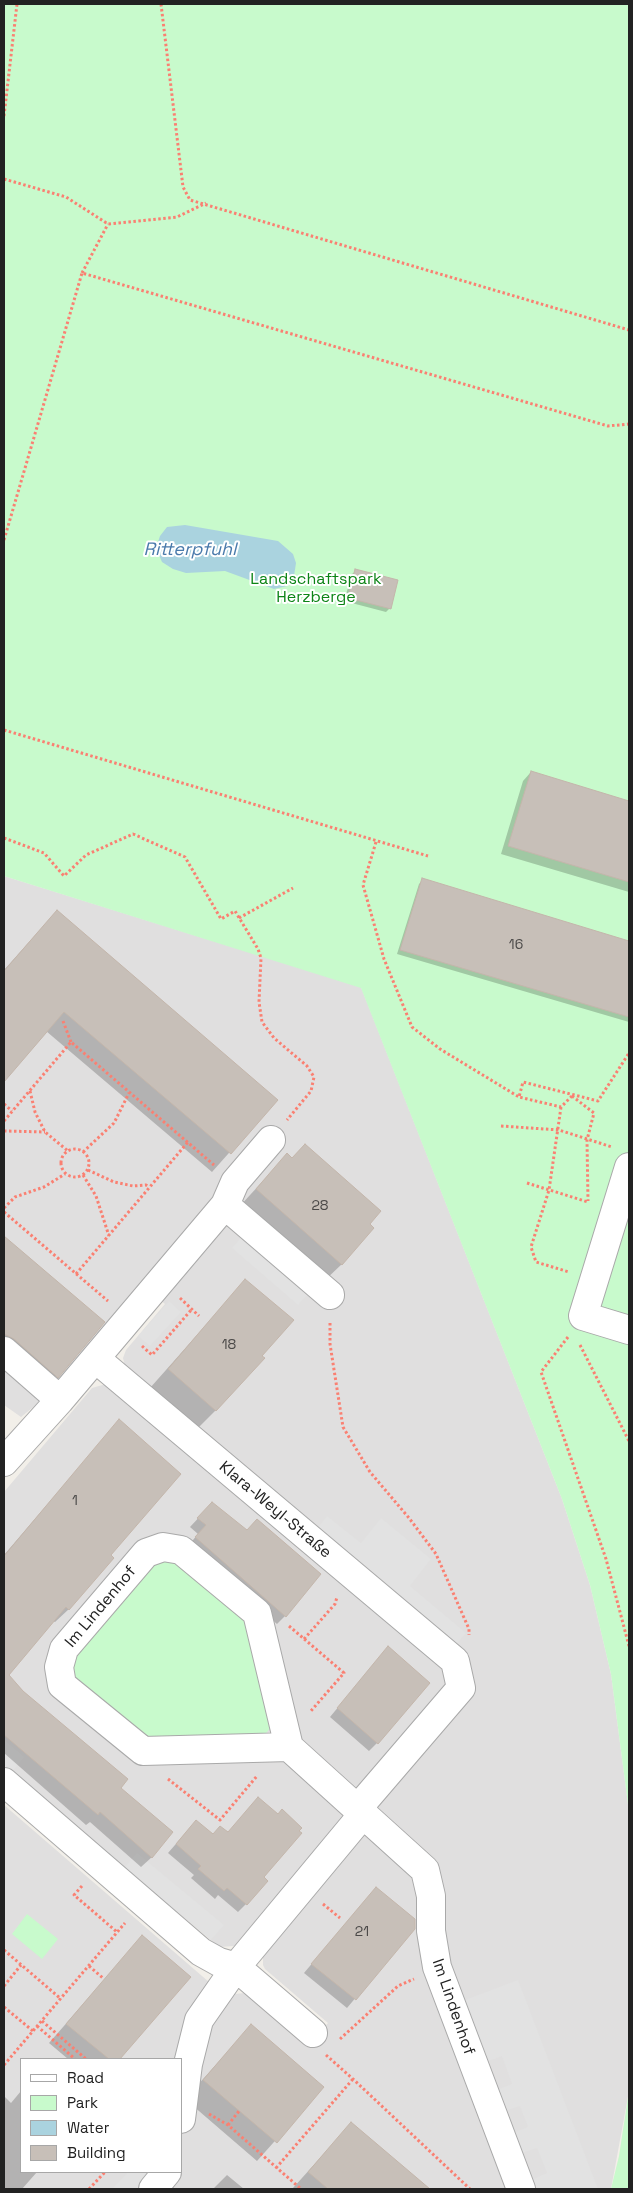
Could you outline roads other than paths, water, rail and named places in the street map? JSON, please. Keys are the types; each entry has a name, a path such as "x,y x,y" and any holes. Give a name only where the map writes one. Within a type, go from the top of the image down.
{"street":[{"path":"4,1462 96,1359 230,1194 271,1140"},
{"path":"625,1159 595,1281 578,1324 629,1330"},
{"path":"230,1194 330,1295"},
{"path":"4,1351 60,1400"},
{"name":"Klara-Weyl-Straße","path":"96,1359 455,1662 461,1688 361,1810"},
{"name":"Im Lindenhof","path":"286,1744 143,1751 62,1685 60,1667 64,1648 146,1553 163,1547 181,1550 256,1613 286,1744 425,1870 431,1896 432,1940 443,1985 521,2189"},
{"path":"4,1782 202,1952 219,1962 236,1967 327,2041"},
{"path":"182,2114 188,2064 199,2020 236,1967 361,1810"},
{"path":"154,2189 165,2173"}],"water":[{"name":"Ritterpfuhl","path":"185,525 278,541 293,554 296,563 294,576 287,586 274,589 225,571 186,573 173,569 162,562 156,548 160,536 167,527"}],"park label":[{"name":"Landschaftspark Herzberge","path":"316,589"}]}
